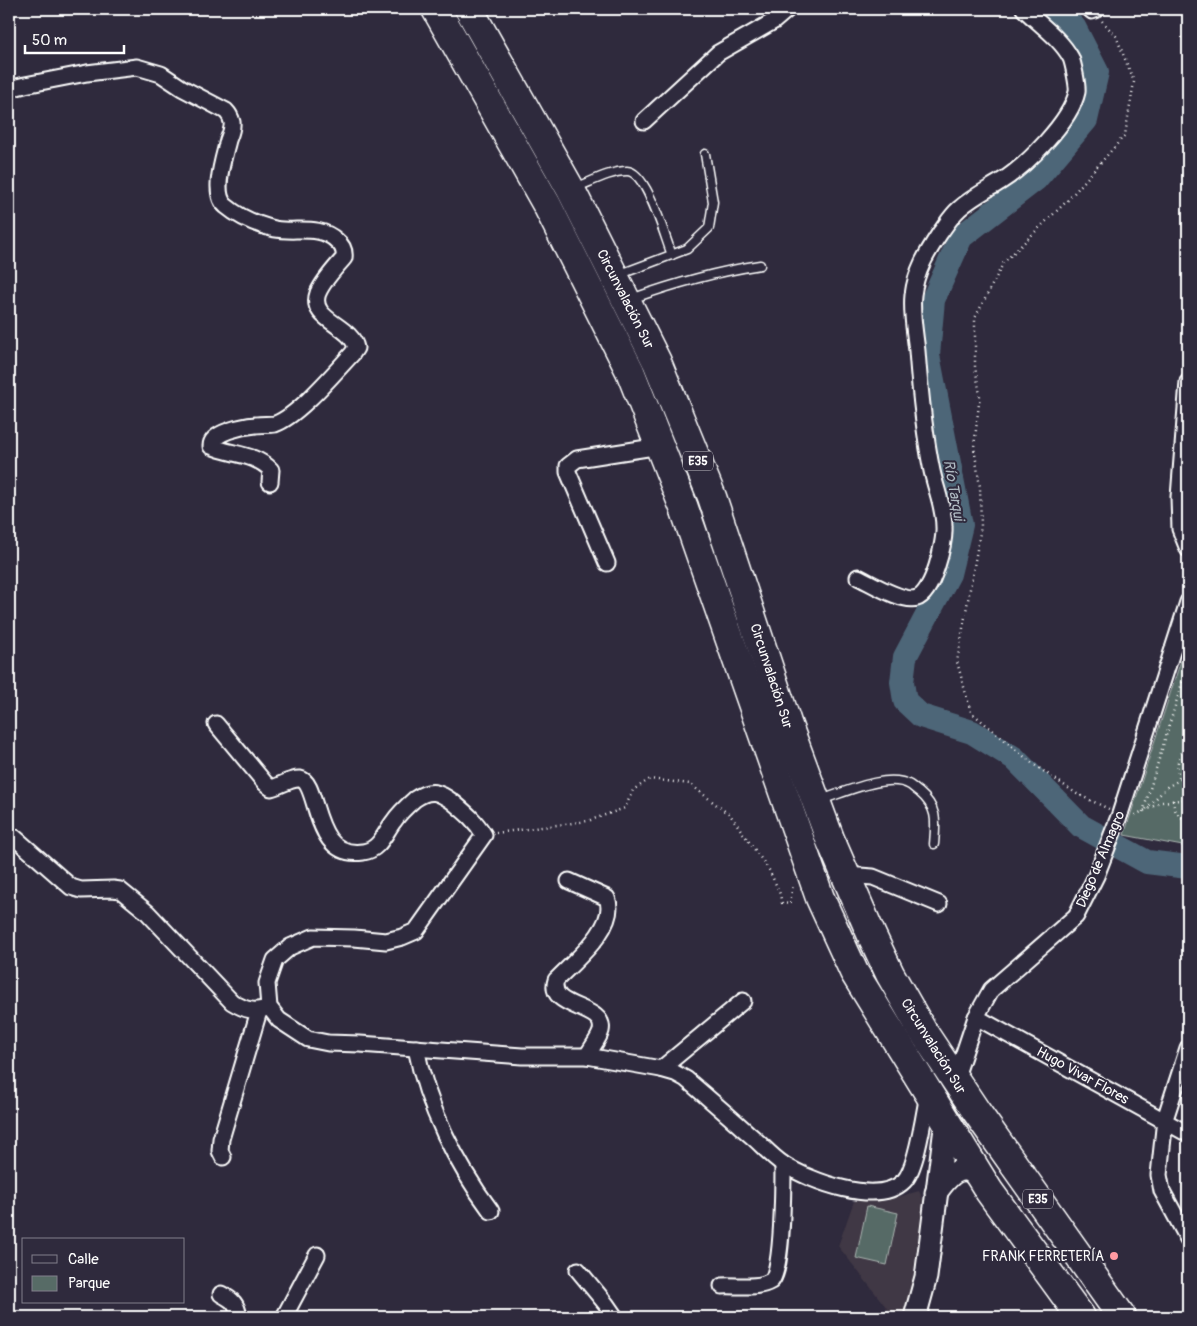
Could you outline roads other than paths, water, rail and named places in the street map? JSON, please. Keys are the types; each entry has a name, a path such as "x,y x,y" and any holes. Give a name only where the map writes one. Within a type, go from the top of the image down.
{"highway":[{"name":"Circunvalación Sur","path":"436,9 548,205 630,370 684,508 820,898 854,972 989,1190 1081,1317"},
{"name":"Circunvalación Sur","path":"474,12 571,190 658,362 712,497 787,723 816,801 872,936 890,974 922,1030 955,1080 1122,1317"}],"street":[{"path":"644,122 718,53 774,21 788,9"},
{"path":"858,576 905,599 916,599 924,594 940,556 944,528 942,509 932,471 928,445 914,316 913,297 916,278 924,258 957,210 978,194 1000,182 1021,167 1046,142 1067,114 1077,91 1071,59 1059,43 1024,9"},
{"path":"9,89 25,84 87,73 138,67 161,74 182,88 226,111 230,116 232,127 219,188 221,201 226,206 254,223 276,229 310,230 324,233 333,237 341,244 344,258 318,292 316,302 321,313 353,338 356,348 310,398 286,417 275,424 256,425 229,431 211,441 211,446 218,449 250,457 266,464 271,470 270,482"},
{"path":"1188,382 1179,496 1180,529 1188,549"},
{"path":"607,563 568,472 568,466 577,460 660,446"},
{"name":"Diego de Almagro","path":"955,1080 976,1017 991,990 1076,916 1096,876 1120,814 1187,608"},
{"path":"216,724 265,784 271,788 290,781 303,780 310,791 324,832 330,842 346,852 364,852 375,848 406,806 429,792 441,794 468,814 484,835 416,931 386,942 354,938 313,937 290,947 275,960 267,983 264,1009 221,1139 220,1151 223,1156"},
{"path":"9,836 14,837 71,887 80,890 120,890 147,912 232,1002 245,1010 264,1009 308,1039 328,1044 522,1056 587,1056 661,1068 686,1079 783,1164 815,1180 848,1190 876,1193 893,1189 905,1180 915,1162 929,1092"},
{"path":"846,875 873,877 939,904"},
{"path":"569,881 607,898 610,905 608,916 600,935 556,980 554,985 556,991 564,1000 595,1015 600,1021 601,1032 587,1056"},
{"path":"661,1068 743,1001"},
{"name":"Hugo Vivar Flores","path":"976,1017 1165,1119 1188,1134"},
{"path":"416,1048 421,1075 445,1134 475,1189 491,1211"},
{"path":"1188,1048 1165,1119 1159,1175 1162,1191 1188,1239"},
{"path":"915,1317 926,1278 946,1120"},
{"path":"722,1286 759,1285 770,1282 775,1278 778,1269 780,1243 783,1164"},
{"path":"936,1193 952,1174 966,1170 972,1172 989,1190"},
{"path":"284,1317 317,1256"},
{"path":"578,1270 615,1317"},
{"path":"221,1294 231,1299 237,1306 239,1317"}],"lane":[{"path":"614,276 687,249 709,228 713,202 704,154"},
{"path":"571,190 614,173 629,171 637,175 648,190 672,255"},
{"path":"627,301 677,283 760,265"},
{"path":"816,801 869,784 894,781 909,784 923,796 934,810 936,820 934,844"}],"waterway":[{"name":"Río Tarqui","path":"1053,9 1074,27 1097,72 1086,120 1036,179 961,237 933,300 928,355 961,525 949,574 905,657 902,682 905,701 921,716 972,732 1014,758 1081,826 1147,862 1188,867"}],"place":[{"name":"FRANK FERRETERÍA","path":"1114,1256"}]}
